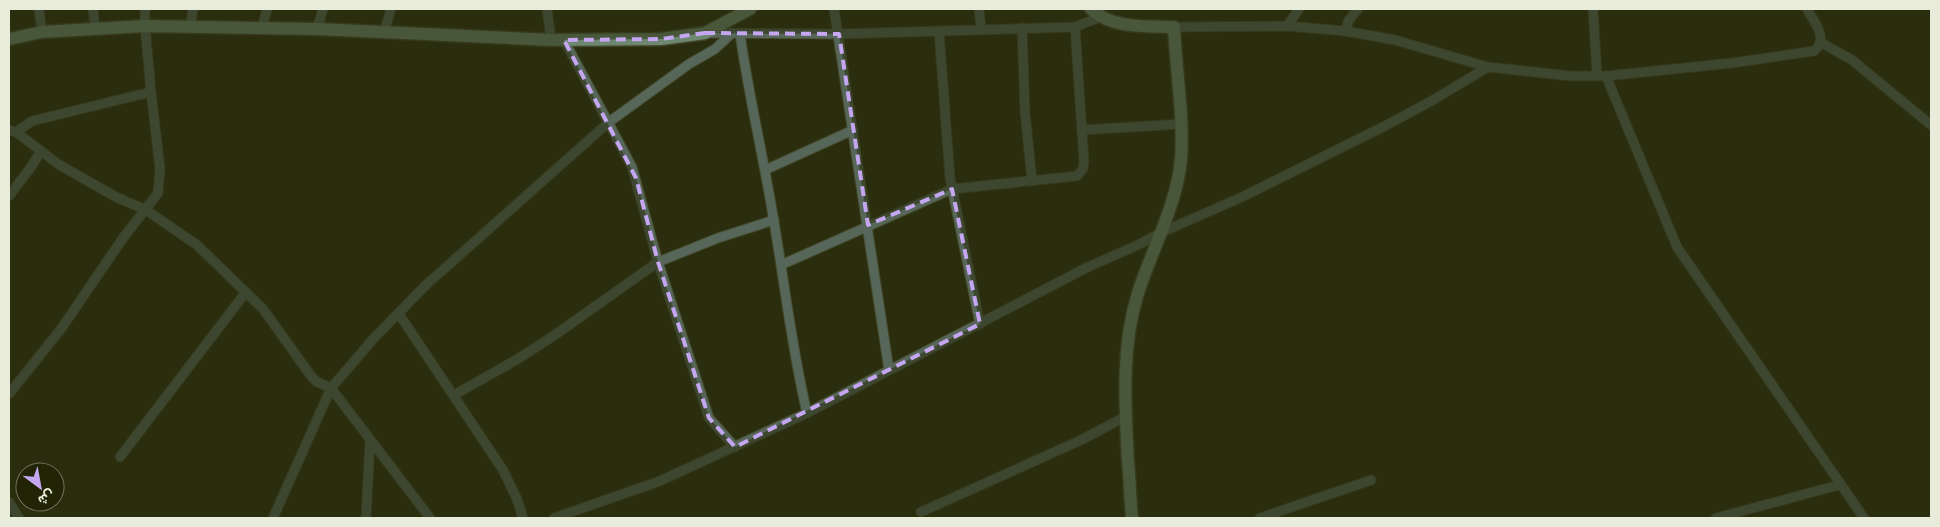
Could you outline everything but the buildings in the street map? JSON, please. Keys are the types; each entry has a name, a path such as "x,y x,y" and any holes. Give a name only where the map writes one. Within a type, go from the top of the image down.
{"street":[{"path":"39,9 42,32"},
{"path":"93,9 95,28"},
{"path":"9,394 66,322 123,238 158,193 160,169 150,92 145,9"},
{"path":"190,28 193,9"},
{"path":"262,28 267,9"},
{"path":"317,28 323,9"},
{"path":"384,32 391,9"},
{"path":"547,9 557,40 609,122 636,178 658,262 709,418 735,447"},
{"path":"705,33 750,9"},
{"path":"834,9 889,370"},
{"path":"979,9 981,29"},
{"path":"1287,26 1300,9"},
{"path":"1345,31 1349,20 1358,9"},
{"path":"1593,9 1601,76 1632,136 1667,228 1677,247 1864,518"},
{"path":"9,39 42,32 145,26 317,28 557,40 661,39 705,33 839,34 1075,27 1095,13 1113,22 1132,25 1174,27 1287,26 1345,31 1395,40 1488,67 1571,76 1601,76 1732,63 1814,51 1820,42 1820,32 1806,9"},
{"path":"781,265 952,189 1077,176 1081,174 1084,161 1075,27"},
{"path":"1132,518 1125,417 1126,369 1138,293 1160,232 1181,159 1181,124 1174,27"},
{"path":"1022,28 1025,112 1032,181"},
{"path":"939,31 948,159 952,189 980,324"},
{"path":"273,518 331,388 375,337 426,285 609,122 689,64 736,34"},
{"path":"736,34 774,220 790,328 807,413"},
{"path":"1820,42 1852,60 1931,125"},
{"path":"554,518 660,481 807,413 1088,267 1140,244 1160,232 1242,197 1384,126 1433,100 1488,67"},
{"path":"150,92 32,121 13,131 58,164 89,182 146,210 197,245 264,309 311,376 318,382 331,388 370,442 430,518"},
{"path":"1082,130 1181,124"},
{"path":"764,170 853,130"},
{"path":"9,196 41,151"},
{"path":"454,395 552,337 658,262 718,238 774,220"},
{"path":"120,457 246,292"},
{"path":"399,314 503,470 517,499 523,518"},
{"path":"921,512 1079,441 1125,417"},
{"path":"366,518 370,442"},
{"path":"1260,518 1371,480"},
{"path":"1716,518 1839,484"},
{"path":"9,502 19,518"}],"highlighted area":[{"path":"705,33 839,34 868,225 952,189 980,324 735,447 709,418 658,262 636,178 564,40 661,39"}]}
